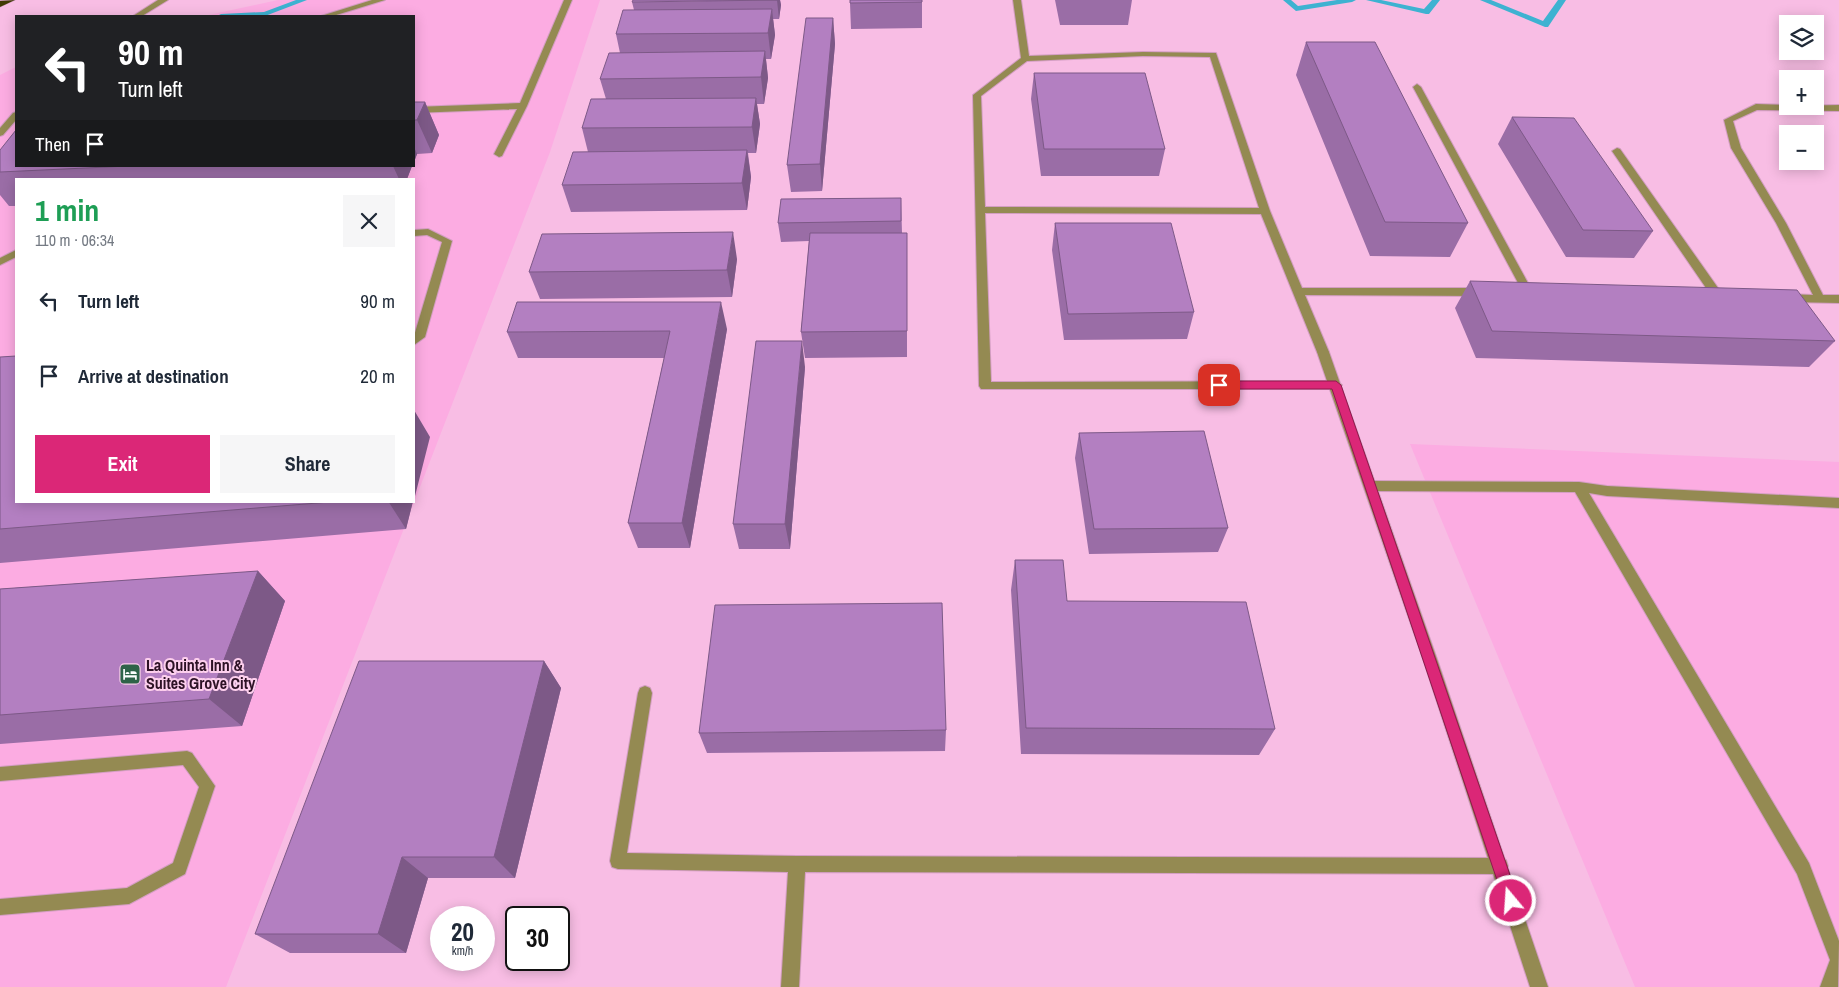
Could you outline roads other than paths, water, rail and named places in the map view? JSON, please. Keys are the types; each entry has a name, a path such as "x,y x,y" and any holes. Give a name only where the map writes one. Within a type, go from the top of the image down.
{"highway":[{"path":"0,4 10,0"}],"street":[{"path":"138,15 164,0"},
{"path":"328,15 381,0"},
{"path":"499,154 568,0"},
{"path":"1017,0 1025,59"},
{"path":"1336,385 984,386 977,95 1025,59 1143,54 1213,55 1265,211 1336,385 1540,987"},
{"path":"1416,87 1529,294"},
{"path":"415,110 522,106"},
{"path":"1820,299 1781,223 1736,148 1728,120 1756,107 1839,108"},
{"path":"0,133 15,116"},
{"path":"1617,151 1719,298"},
{"path":"979,210 1265,211"},
{"path":"415,233 428,232 447,241 420,336 415,340"},
{"path":"0,262 15,254"},
{"path":"1298,292 1439,290 1493,293"},
{"path":"1774,298 1839,299"},
{"path":"1371,486 1579,487 1839,503"},
{"path":"1579,487 1803,869 1838,960 1830,987"},
{"path":"645,693 618,861 797,864 1500,866"},
{"path":"0,774 187,758 207,786 179,868 129,896 0,907"},
{"path":"790,987 797,864"}],"waterway":[{"path":"243,15 265,14 303,0"},
{"path":"1287,0 1296,9 1352,0"},
{"path":"1370,0 1426,12 1436,0"},
{"path":"1484,0 1545,25 1562,0"}],"place":[{"name":"La Quinta Inn & Suites Grove City","path":"130,674"}]}
